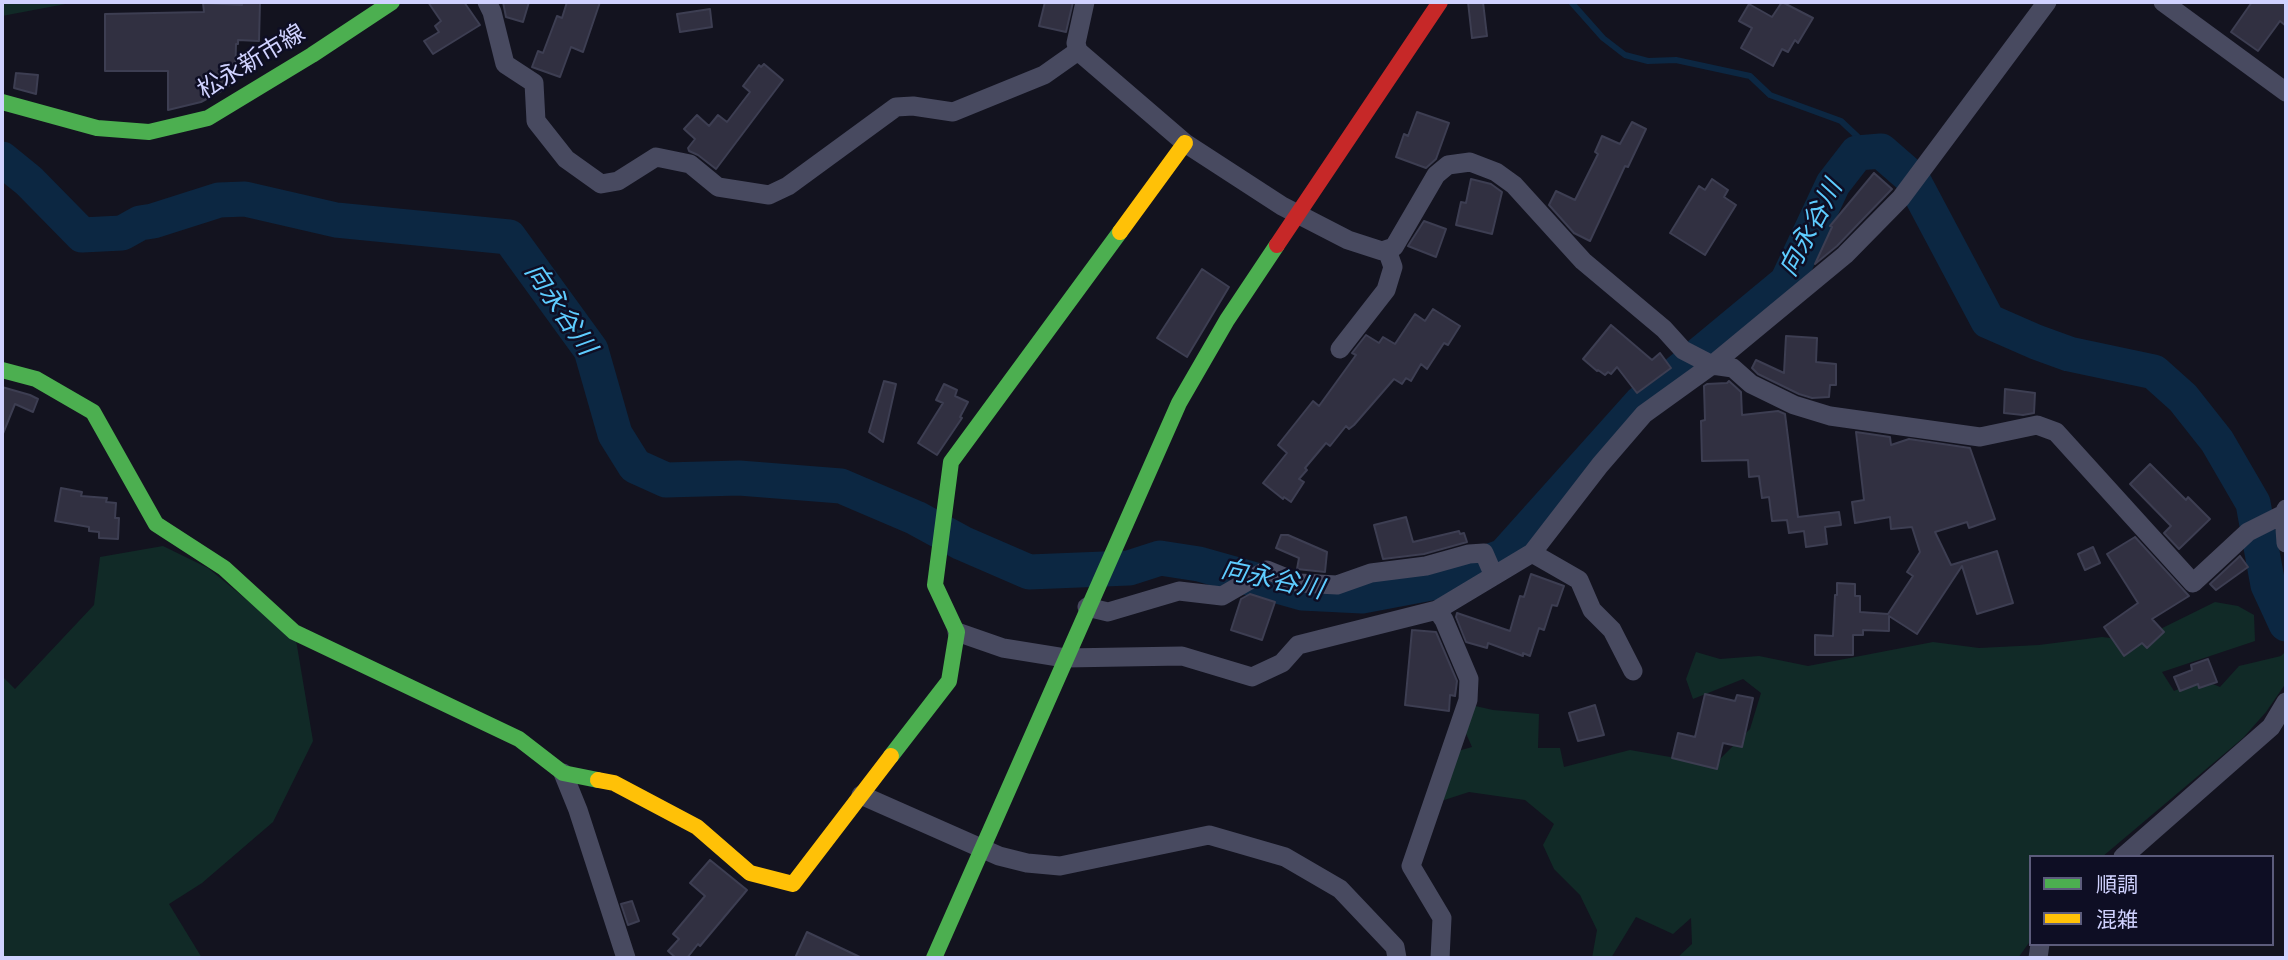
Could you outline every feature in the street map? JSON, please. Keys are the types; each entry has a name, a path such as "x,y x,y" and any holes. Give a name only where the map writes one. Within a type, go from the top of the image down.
{"street":[{"name":"松永新市線","path":"2,102 97,128 149,132 208,118 312,55 392,2"},
{"path":"487,2 505,64 534,83 536,121 566,159 601,184 618,181 656,157 690,164 718,187 769,195 788,186 896,107 913,106 953,113 1044,75 1078,51"},
{"path":"1085,2 1076,43 1078,51 1185,143 1299,215 1348,240 1382,251 1394,247 1436,175 1448,164 1470,162 1496,172 1514,184 1583,261 1664,329 1683,350 1712,365 1733,368 1751,384 1794,405 1830,416 1980,437 2037,425 2056,432 2193,583 2248,533 2281,514 2286,543"},
{"path":"934,958 1179,403 1227,320 1440,2"},
{"path":"957,632 1003,648 1066,658 1182,656 1252,677 1282,663 1298,645 1437,610 1532,553 1644,414 1712,365 1844,255 1901,198 2047,2"},
{"path":"2168,3 2286,92"},
{"path":"2,370 36,379 93,412 156,524 224,568 295,632 519,739 563,773 614,783 697,827 750,873 793,884 949,681 957,632 934,585 951,463 1185,143"},
{"path":"1340,349 1386,290 1393,267 1387,250"},
{"path":"1089,603 1108,612 1179,591 1222,596 1267,570 1299,583 1337,585 1371,573 1426,566 1469,554 1484,553 1494,576"},
{"path":"1532,553 1579,580 1592,610 1612,630 1633,671"},
{"path":"1437,610 1444,620 1469,679 1468,700 1411,866 1442,918 1440,958"},
{"path":"2125,855 2270,727 2286,702"},
{"path":"563,773 578,810 626,958"},
{"path":"861,795 999,856 1027,863 1060,866 1209,835 1285,857 1340,889 1395,947 1397,958"}],"green space":[{"path":"2,2 76,2 2,16"},
{"path":"163,546 208,568 296,640 313,741 273,822 202,883 169,904 202,958 2,958 2,676 15,689 94,605 100,557"},
{"path":"2215,602 2238,606 2254,615 2255,641 2162,672 2174,691 2201,679 2220,687 2239,666 2281,656 2286,651 2286,683 2266,712 2243,738 2104,855 2029,855 2029,943 2018,958 1677,958 1692,944 1691,918 1673,934 1636,917 1611,958 1592,958 1597,930 1580,895 1554,869 1543,845 1554,824 1525,800 1469,792 1435,803 1451,753 1472,747 1464,729 1471,705 1539,714 1538,748 1560,748 1564,767 1630,750 1717,762 1750,729 1761,693 1743,679 1693,699 1686,679 1696,652 1720,659 1759,656 1808,666 1933,642 1979,648 2039,645 2102,637 2136,641"}],"building":[{"path":"242,2 260,2 259,41 238,40 235,82 201,102 168,110 168,71 105,71 105,14 204,12 203,3 242,5"},
{"path":"428,2 464,2 480,25 433,54 424,41 439,32 435,26 441,21"},
{"path":"503,2 529,2 523,22 506,17"},
{"path":"567,2 600,2 583,52 571,47 560,77 532,67 538,51 543,53 557,16 562,18"},
{"path":"1045,2 1073,2 1066,32 1039,26"},
{"path":"1468,2 1483,2 1487,36 1472,38"},
{"path":"1782,2 1813,18 1798,43 1795,40 1788,52 1782,49 1773,66 1741,48 1752,28 1739,21 1749,4 1772,17"},
{"path":"2252,2 2286,2 2286,26 2280,21 2258,51 2231,32"},
{"path":"710,9 712,27 680,32 677,14"},
{"path":"764,64 783,80 716,169 689,151 688,148 695,139 684,129 697,115 709,126 718,115 727,122 750,92 743,86 759,65 761,67"},
{"path":"16,73 38,75 36,94 14,88"},
{"path":"1417,112 1449,123 1436,159 1426,168 1396,157 1404,134 1408,136"},
{"path":"1632,122 1646,129 1628,167 1625,166 1590,241 1574,233 1549,205 1556,191 1575,200 1598,154 1595,152 1602,136 1620,144"},
{"path":"1874,173 1892,189 1837,246 1815,264 1832,227 1830,226"},
{"path":"1471,179 1491,184 1502,192 1492,234 1456,225 1461,202 1466,203"},
{"path":"1712,179 1728,190 1724,197 1736,205 1705,255 1670,233 1699,186 1705,190"},
{"path":"1424,221 1446,229 1436,257 1408,246"},
{"path":"1202,269 1229,287 1187,357 1157,338"},
{"path":"1433,309 1460,326 1448,345 1444,343 1427,369 1421,364 1411,381 1406,378 1402,384 1394,379 1354,425 1349,429 1346,426 1330,446 1326,443 1305,468 1307,470 1299,479 1304,482 1291,502 1263,483 1287,453 1278,445 1313,401 1319,406 1356,355 1352,353 1366,335 1379,343 1383,337 1395,344 1415,314 1425,321"},
{"path":"1611,325 1652,360 1660,353 1671,368 1637,393 1617,367 1611,374 1608,372 1605,375 1597,371 1583,359"},
{"path":"1786,336 1817,338 1816,362 1836,364 1836,385 1830,385 1829,397 1812,398 1799,394 1758,374 1752,368 1756,360 1784,373"},
{"path":"884,381 896,384 883,442 869,432"},
{"path":"1729,381 1741,392 1742,415 1778,411 1785,414 1798,517 1839,512 1841,525 1825,527 1827,544 1806,547 1804,531 1789,533 1787,520 1772,521 1769,497 1762,498 1759,476 1749,477 1748,460 1702,461 1704,386"},
{"path":"944,384 957,390 955,396 968,402 960,417 962,418 937,455 918,443 943,403 936,400"},
{"path":"2,387 38,399 33,412 15,404 2,436"},
{"path":"2005,389 2035,393 2034,413 2004,413"},
{"path":"1856,432 1890,437 1891,445 1909,439 1970,448 1995,519 1969,528 1967,522 1935,532 1951,565 1997,551 2013,603 1977,614 1962,566 1917,634 1889,616 1889,631 1863,630 1863,635 1853,635 1853,655 1815,655 1815,635 1833,636 1837,583 1855,584 1855,596 1860,596 1860,612 1888,614 1913,576 1907,572 1920,552 1912,527 1891,529 1890,517 1855,523 1852,502 1864,500"},
{"path":"2150,464 2186,500 2188,497 2210,519 2179,549 2164,533 2171,526 2130,484"},
{"path":"61,488 82,492 81,496 107,498 106,502 116,503 115,518 119,518 118,539 99,538 99,532 89,531 89,527 55,521"},
{"path":"1406,517 1413,542 1459,531 1460,534 1464,533 1467,542 1424,554 1383,559 1374,525"},
{"path":"1281,535 1288,535 1327,552 1325,572 1297,569 1299,558 1276,548"},
{"path":"2135,537 2189,596 2152,619 2164,632 2147,648 2142,643 2124,656 2104,627 2138,603 2107,554"},
{"path":"2093,547 2100,563 2085,570 2078,554"},
{"path":"2240,556 2248,567 2216,590 2210,584"},
{"path":"1531,574 1564,586 1557,606 1552,605 1544,630 1539,628 1530,656 1488,643 1487,648 1466,642 1456,617 1457,613 1510,631 1520,596 1524,597"},
{"path":"1250,594 1275,602 1262,640 1231,630 1241,599"},
{"path":"1412,630 1436,632 1457,681 1455,696 1450,695 1449,711 1405,705"},
{"path":"2208,659 2217,682 2199,688 2198,684 2180,691 2174,677 2192,670 2191,665"},
{"path":"1705,694 1735,701 1737,695 1753,698 1742,747 1723,743 1717,769 1672,758 1678,733 1695,737"},
{"path":"1595,705 1604,735 1578,741 1569,713"},
{"path":"710,860 747,890 700,946 698,944 687,958 676,958 668,951 679,939 673,934 705,896 690,883"},
{"path":"632,901 639,921 628,925 621,904"},
{"path":"807,932 862,958 795,958"}],"waterway":[{"path":"1571,2 1603,38 1625,55 1648,61 1676,60 1750,76 1770,95 1841,121 1859,138 1881,151"},
{"name":"向永谷川","path":"2,159 29,181 82,235 122,233 140,223 219,200 245,199 336,220 509,237 591,350 615,434 635,466 666,480 739,478 841,486 1029,572 1129,568 1160,558 1199,564 1302,593 1362,596 1431,583 1504,556 1641,403 1787,282 1833,184 1857,153 1881,151 1912,178 1988,321 2069,354 2154,372 2183,398 2217,441 2253,503 2268,585 2286,624"}],"traffic: fast":[{"path":"2,102 97,128 149,132 208,118 312,55 392,2"},
{"path":"891,756 949,681 957,632 935,585 951,462 1120,232"},
{"path":"934,958 1179,403 1227,320 1277,245"},
{"path":"2,370 36,379 93,412 156,524 224,568 294,632 519,739 563,773 598,780"}],"traffic: slow":[{"path":"1120,232 1185,143"},
{"path":"598,780 614,783 697,827 750,873 793,884 891,756"}],"traffic: jam":[{"path":"1277,245 1440,2"}]}
